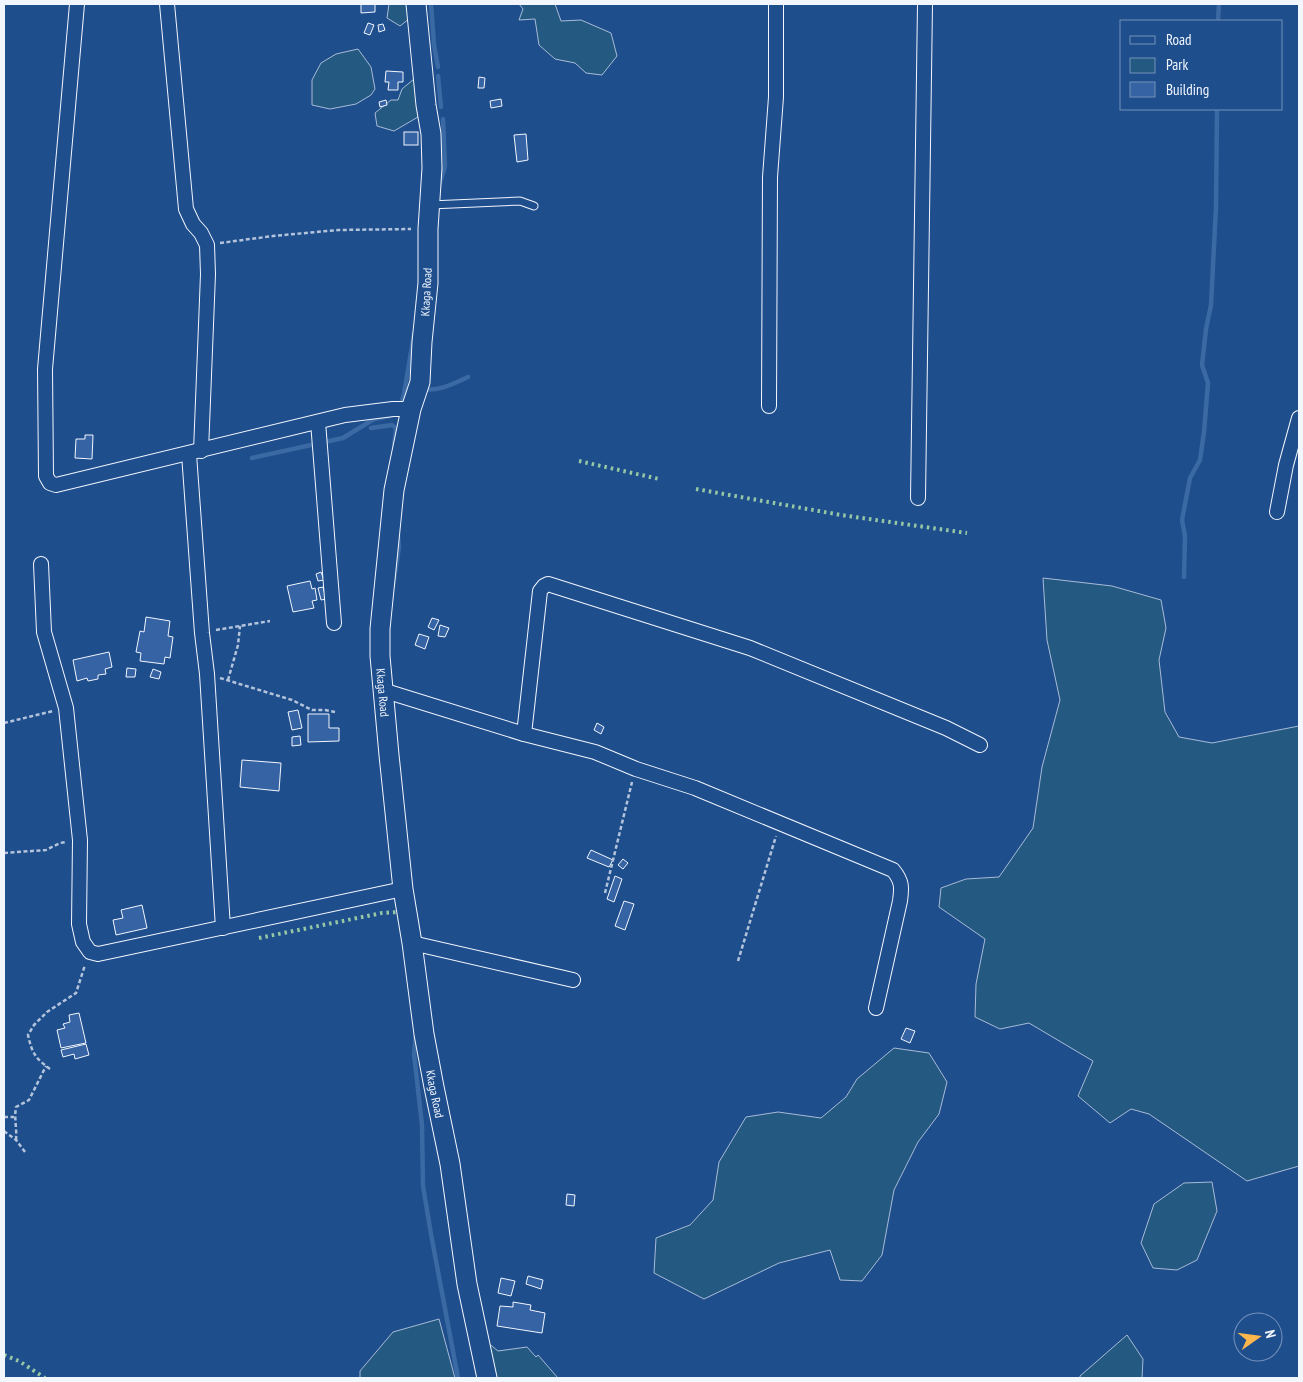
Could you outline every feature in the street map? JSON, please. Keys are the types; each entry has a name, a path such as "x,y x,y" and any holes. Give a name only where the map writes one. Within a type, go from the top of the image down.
{"street":[{"path":"77,4 45,369 46,476 50,483 56,485 346,415 393,409 411,409"},
{"path":"167,4 186,209 193,224 202,233 207,245 208,274 195,452 202,633 207,674 224,928"},
{"name":"Kkaga Road","path":"416,4 432,168 428,229 428,282 420,382 411,409 394,490 380,629 382,690 403,889 424,1034 450,1164 467,1284 487,1378"},
{"path":"769,406 770,177 776,97 776,4"},
{"path":"918,498 925,4"},
{"path":"1277,512 1286,465 1299,418"},
{"path":"318,422 334,623"},
{"path":"41,564 44,632 66,708 80,840 79,924 83,942 90,952 98,954 403,889"},
{"path":"524,734 540,591 548,584 750,648 946,728 980,745"},
{"path":"382,690 524,734 595,752 636,769 695,788 893,870 899,878 902,887 876,1008"},
{"path":"412,943 573,980"}],"lane":[{"path":"430,205 520,202 534,206"}],"path":[{"path":"207,245 338,230 428,229"},
{"path":"202,633 270,621"},
{"path":"228,680 238,645 240,626"},
{"path":"207,674 292,700 312,710 335,712"},
{"path":"4,723 66,708"},
{"path":"605,893 636,769"},
{"path":"738,961 780,822"},
{"path":"4,853 46,850 60,843 80,840"},
{"path":"50,1069 38,1060 31,1050 28,1035 34,1025 47,1012 76,993 90,952"},
{"path":"16,1140 17,1132 14,1117 16,1107 28,1100 46,1066"},
{"path":"4,1117 14,1117"},
{"path":"4,1130 16,1140 25,1152"}],"green space":[{"path":"389,4 423,4 423,8 400,26 387,18"},
{"path":"519,4 555,4 561,21 581,20 611,33 617,56 602,75 586,73 575,63 555,59 539,45 535,19 519,20 523,9"},
{"path":"358,49 371,67 375,89 371,95 356,104 330,109 312,105 312,80 321,63 336,54"},
{"path":"414,79 429,104 418,117 394,131 377,126 375,113 391,100 398,100 402,89"},
{"path":"1043,578 1112,586 1161,600 1166,628 1159,660 1165,712 1179,737 1212,743 1299,726 1299,1166 1247,1181 1149,1114 1131,1109 1110,1123 1078,1096 1093,1061 1029,1023 1000,1029 975,1017 976,984 985,939 939,907 941,888 966,879 999,877 1033,828 1042,767 1060,700 1047,640"},
{"path":"894,1048 929,1053 947,1082 939,1114 918,1142 894,1190 882,1255 862,1281 840,1280 830,1250 779,1263 704,1299 654,1273 656,1238 690,1225 713,1200 719,1162 746,1117 778,1112 821,1118 846,1097 857,1079"},
{"path":"1212,1182 1217,1211 1197,1260 1177,1270 1153,1268 1141,1243 1154,1204 1184,1183"},
{"path":"439,1319 455,1378 360,1378 360,1371 393,1332"},
{"path":"476,1333 498,1351 527,1347 536,1357 538,1355 558,1378 484,1378"},
{"path":"1127,1335 1143,1359 1142,1378 1080,1378 1080,1376"}],"building":[{"path":"361,4 375,4 375,12 361,13"},
{"path":"368,23 374,25 370,35 364,33"},
{"path":"383,24 385,30 379,32 378,25"},
{"path":"386,71 403,72 403,82 398,82 398,90 388,90 389,82 385,82"},
{"path":"479,77 485,78 484,88 478,88"},
{"path":"501,99 502,106 491,108 490,101"},
{"path":"386,100 387,105 380,107 379,102"},
{"path":"404,132 418,132 418,145 404,145"},
{"path":"526,134 528,160 517,162 514,135"},
{"path":"85,435 93,435 92,459 75,458 76,439 85,439"},
{"path":"321,572 324,580 318,581 316,574"},
{"path":"310,581 312,589 315,588 317,600 312,601 314,608 293,612 287,586"},
{"path":"323,587 326,599 321,600 318,588"},
{"path":"146,617 170,621 168,636 173,637 170,658 165,657 164,664 140,661 141,653 136,652 140,631 144,632"},
{"path":"432,618 439,620 434,630 428,627"},
{"path":"440,625 449,628 445,637 438,636"},
{"path":"419,634 429,637 425,649 415,645"},
{"path":"109,652 112,667 105,669 106,674 98,675 98,679 88,681 87,678 77,681 73,660"},
{"path":"127,668 136,669 135,677 126,677"},
{"path":"153,669 161,672 159,679 150,677"},
{"path":"298,710 302,728 292,730 288,712"},
{"path":"308,714 329,714 329,728 339,728 339,741 308,742"},
{"path":"597,723 604,727 601,734 594,730"},
{"path":"300,736 301,745 292,746 292,737"},
{"path":"242,760 281,763 279,791 240,787"},
{"path":"591,850 613,860 609,867 587,858"},
{"path":"623,859 628,863 623,869 618,865"},
{"path":"615,876 622,879 614,902 607,899"},
{"path":"624,901 634,904 625,930 615,926"},
{"path":"142,905 147,928 116,935 113,920 123,918 121,910"},
{"path":"79,1013 86,1043 61,1048 57,1030 65,1028 63,1024 70,1022 69,1015"},
{"path":"906,1028 915,1031 910,1043 901,1039"},
{"path":"86,1044 89,1055 75,1059 74,1054 63,1057 61,1050"},
{"path":"567,1194 575,1195 574,1206 566,1205"},
{"path":"528,1276 543,1280 541,1289 526,1284"},
{"path":"501,1278 515,1281 511,1296 498,1293"},
{"path":"513,1302 531,1305 530,1310 545,1313 542,1333 497,1326 500,1306 513,1307"}],"waterway":[{"path":"431,4 434,45 438,67"},
{"path":"1218,20 1219,4"},
{"path":"438,76 441,107"},
{"path":"1184,577 1185,536 1182,520 1190,478 1200,460 1208,383 1202,365 1211,305 1216,207 1217,110"},
{"path":"439,186 445,166 443,119"},
{"path":"400,407 414,334"},
{"path":"423,389 440,388 468,377"},
{"path":"252,458 343,438 374,419 390,416"},
{"path":"371,428 392,425 395,427 394,445"},
{"path":"393,587 399,547 398,535"},
{"path":"416,1033 414,1054 422,1125 423,1186 458,1378"}],"hedge":[{"path":"579,461 659,479"},
{"path":"696,489 841,515 967,533"},
{"path":"259,938 382,913 398,912"},
{"path":"4,1355 19,1361 45,1378"}]}
